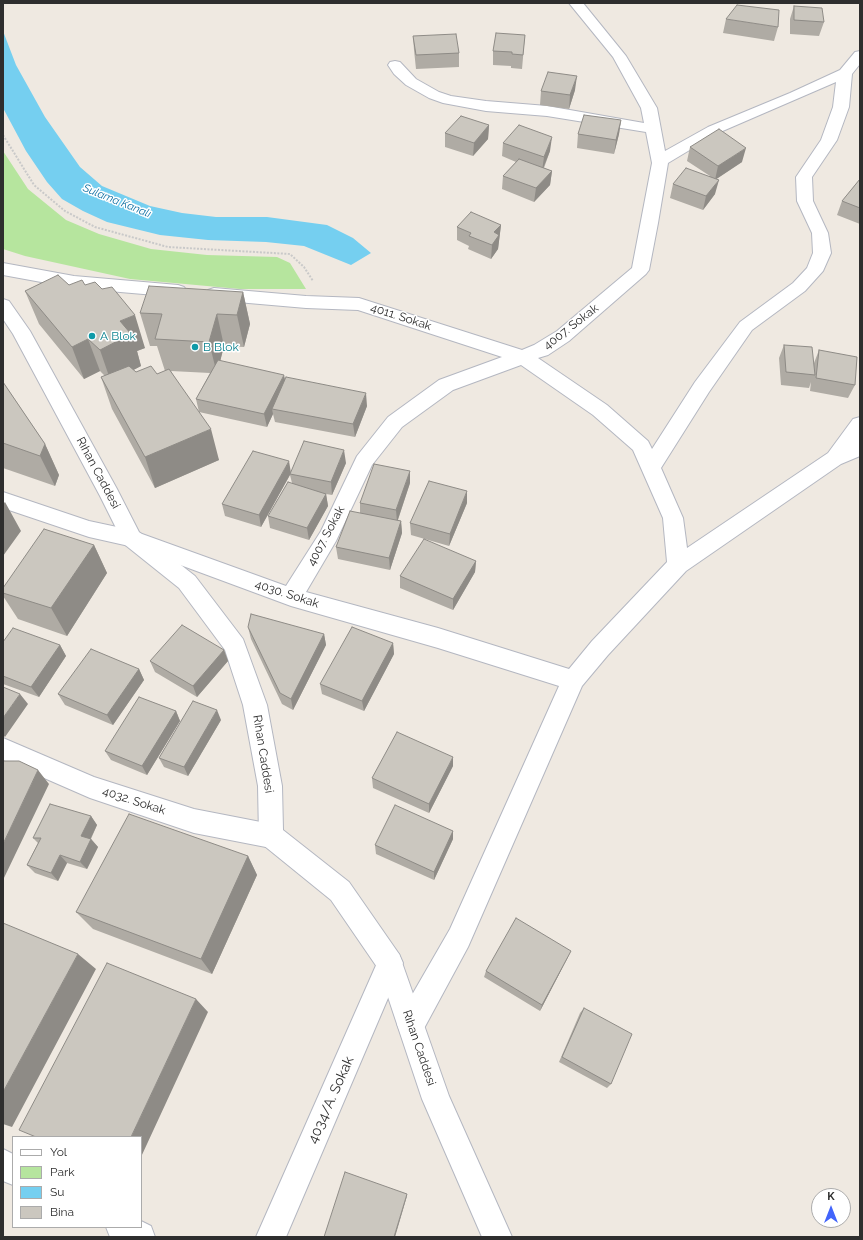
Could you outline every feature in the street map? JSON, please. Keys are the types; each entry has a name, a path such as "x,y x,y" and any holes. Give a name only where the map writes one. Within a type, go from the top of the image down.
{"street":[{"name":"4007. Sokak","path":"291,597 329,535 364,461 395,422 446,385 541,350 563,336 640,270 650,223 659,162 649,108 619,56 576,3"},
{"path":"659,162 713,130 795,96 845,73 860,55"},
{"path":"395,64 399,71 411,82 434,95 448,100 486,106 547,111 653,129"},
{"path":"651,467 702,387 746,326 799,287 814,271 822,253 821,240 820,233 805,201 804,178 829,140 841,108 845,73"},
{"name":"4011. Sokak","path":"3,268 74,282 359,304 523,357 600,410 641,446 673,518 678,565"},
{"name":"Rıhan Caddesi","path":"3,305 28,345 132,538 187,582 235,646 255,704 270,786 271,836 340,891 390,963 436,1099 497,1237"},
{"path":"834,459 860,424"},
{"path":"411,1024 459,938 573,680 600,648 678,565 834,459 860,447"},
{"name":"4030. Sokak","path":"3,500 89,529 132,538 291,597 438,638 573,680"},
{"name":"4032. Sokak","path":"3,749 90,787 194,821 271,836"},
{"name":"4034/A. Sokak","path":"271,1237 390,963"},
{"path":"3,1164 12,1169"},
{"path":"123,1228 140,1237"}],"path":[{"path":"3,135 34,185 65,211 95,227 168,247 290,254 304,267 314,282 320,302"}],"green space":[{"path":"3,151 28,189 66,220 99,234 151,249 207,255 277,257 290,263 306,289 240,289 130,279 25,256 3,249"}],"water":[{"name":"Sulama Kanalı","path":"3,31 16,65 45,117 80,167 102,186 150,206 182,213 216,217 267,217 327,225 353,238 371,253 351,265 304,246 266,242 208,240 160,235 107,222 62,199 47,182 26,151 3,108"}],"building":[{"path":"737,5 779,10 778,27 726,19"},
{"path":"794,6 822,8 824,22 794,20"},
{"path":"496,33 525,35 523,55 512,54 512,52 493,51"},
{"path":"456,34 459,53 416,55 413,36"},
{"path":"548,72 577,76 570,95 541,91"},
{"path":"584,115 621,120 616,140 578,134"},
{"path":"461,116 489,125 474,143 445,133"},
{"path":"519,125 552,137 544,157 503,143"},
{"path":"719,129 746,148 718,166 690,147"},
{"path":"519,159 552,171 536,188 503,176"},
{"path":"686,168 719,180 706,196 673,184"},
{"path":"860,179 860,208 842,201"},
{"path":"471,212 501,225 494,232 499,235 492,245 469,236 471,233 457,227"},
{"path":"58,275 69,285 82,280 85,285 95,282 102,289 112,287 135,315 120,321 131,334 100,350 88,339 72,347 25,291"},
{"path":"149,286 243,292 237,315 217,314 209,342 155,339 162,314 140,313"},
{"path":"784,345 812,347 815,375 786,372"},
{"path":"819,350 857,357 855,385 816,378"},
{"path":"218,360 284,375 264,414 196,399"},
{"path":"129,366 136,372 151,366 157,374 169,369 211,429 145,457 101,377"},
{"path":"286,377 366,393 353,424 272,409"},
{"path":"3,382 45,444 40,456 3,443"},
{"path":"304,441 344,450 331,482 290,474"},
{"path":"253,451 289,461 259,515 222,504"},
{"path":"374,464 410,471 396,510 360,503"},
{"path":"429,481 467,491 450,534 410,523"},
{"path":"288,482 326,494 307,528 268,516"},
{"path":"350,511 401,521 389,558 336,547"},
{"path":"44,529 94,545 51,608 3,593 3,588"},
{"path":"424,539 476,561 453,599 400,576"},
{"path":"251,614 324,634 291,699 280,693 248,627"},
{"path":"182,625 224,650 193,686 150,661"},
{"path":"352,627 393,643 362,701 320,684"},
{"path":"13,628 60,645 31,687 3,676 3,642"},
{"path":"91,649 139,669 107,715 58,694"},
{"path":"3,687 20,694 3,718"},
{"path":"139,697 176,711 142,766 105,751"},
{"path":"193,701 217,710 184,767 159,758"},
{"path":"397,732 453,757 429,804 372,778"},
{"path":"3,761 19,761 38,770 3,844"},
{"path":"50,804 91,816 81,836 91,839 80,862 60,855 51,873 27,865 41,838 33,838"},
{"path":"395,805 453,831 434,872 375,845"},
{"path":"129,814 248,856 201,959 76,912"},
{"path":"516,918 571,951 542,1005 486,971"},
{"path":"3,923 78,954 3,1092"},
{"path":"107,963 196,999 131,1136 34,1136 19,1130"},
{"path":"584,1008 632,1034 611,1084 562,1057"},
{"path":"345,1172 407,1194 394,1237 324,1237"}],"place":[{"name":"A Blok","path":"92,336"},
{"name":"B Blok","path":"195,347"}]}
